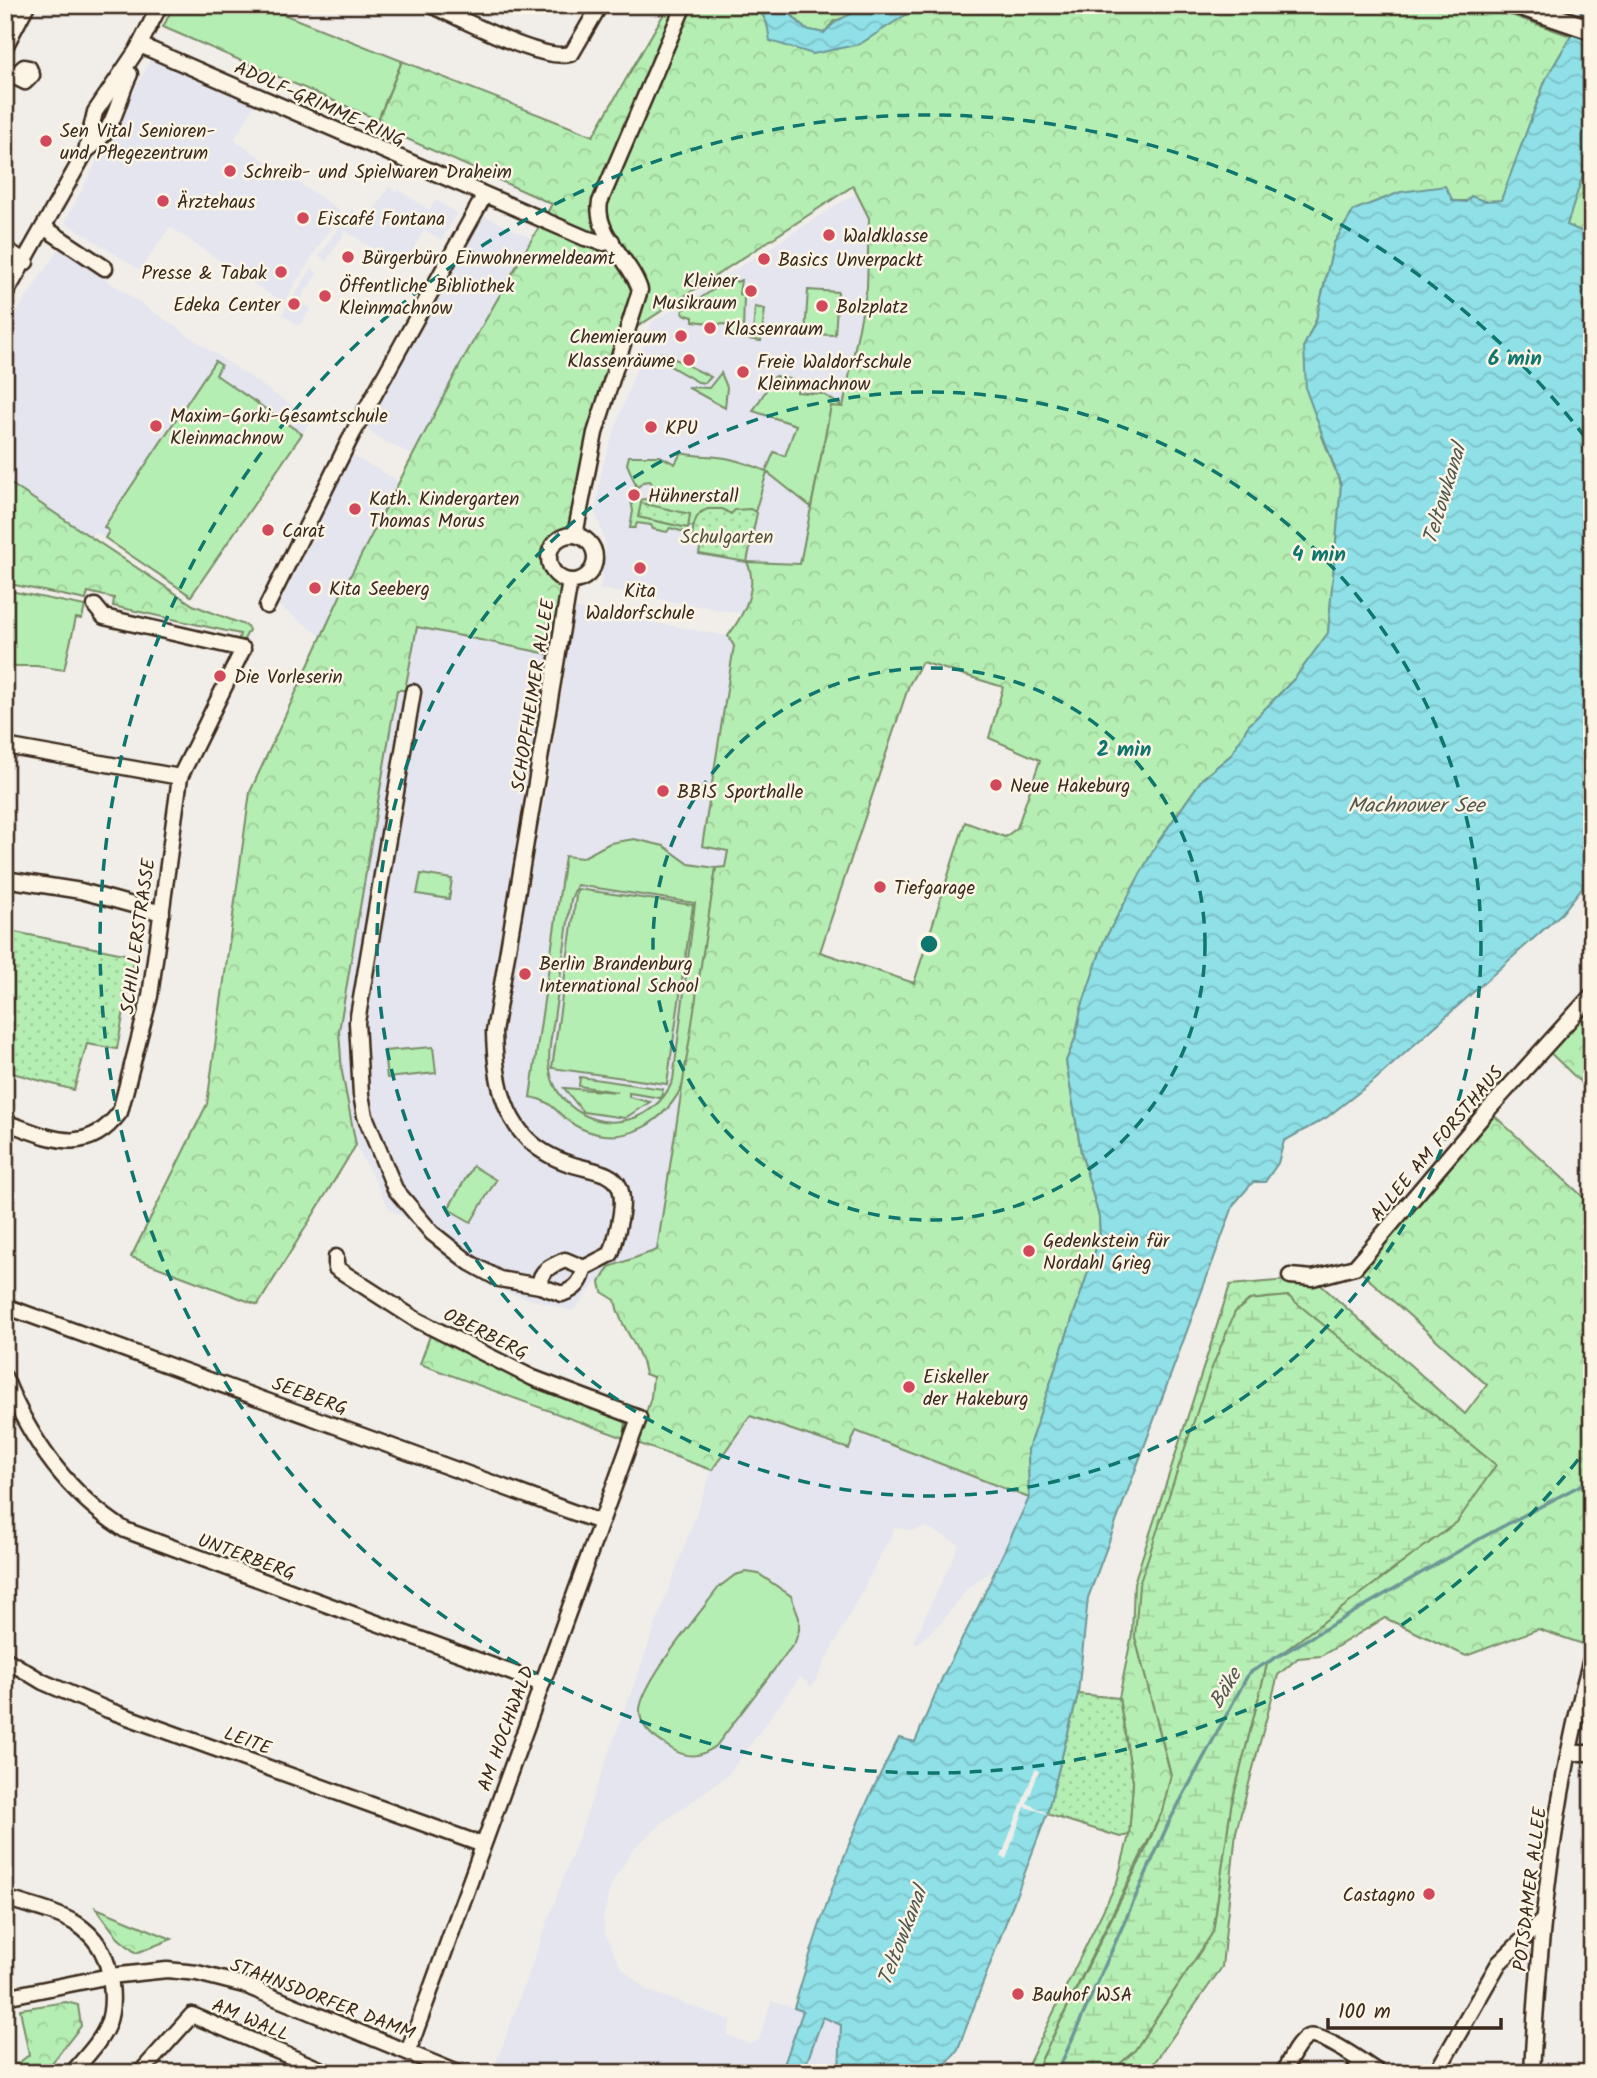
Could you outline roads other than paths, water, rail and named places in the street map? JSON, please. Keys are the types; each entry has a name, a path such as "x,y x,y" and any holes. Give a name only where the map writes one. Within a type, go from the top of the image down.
{"main road":[{"path":"1518,5 1592,30"}],"street":[{"path":"5,47 27,5"},
{"path":"5,295 46,228 86,151 102,137 117,111 124,85 137,59 138,48 160,5"},
{"path":"436,6 475,27 555,57 572,53 600,5"},
{"path":"575,535 595,433 640,290 636,277 602,226 598,212 600,202 684,5"},
{"name":"ADOLF-GRIMME-RING","path":"138,48 484,196 597,242 612,241"},
{"path":"267,606 353,433 484,196"},
{"path":"46,228 105,268"},
{"path":"5,249 26,262"},
{"name":"SCHOPFHEIMER ALLEE","path":"575,535 589,542 593,549 594,564 585,577 570,581 552,569 550,555 555,542 575,535"},
{"name":"SCHOPFHEIMER ALLEE","path":"570,581 532,816 497,1002 495,1054 506,1106 516,1126 538,1148 561,1159 600,1170 614,1179 621,1190 623,1200 611,1254 601,1262 584,1268"},
{"name":"SCHILLERSTRASSE","path":"5,1122 71,1142 95,1136 111,1124 125,1102 140,1044 162,913 180,777 243,649 104,617 95,606"},
{"path":"413,692 357,1022 363,1105 370,1133 395,1189 432,1233 470,1263 499,1279 540,1286 562,1294 574,1290 583,1278 584,1268 565,1260 540,1276 540,1286"},
{"path":"5,746 180,777"},
{"path":"5,878 81,891 162,913"},
{"name":"ALLEE AM FORSTHAUS","path":"1290,1276 1313,1278 1355,1267 1497,1099 1592,995"},
{"name":"OBERBERG","path":"336,1258 336,1268 415,1319 533,1378 639,1418"},
{"name":"SEEBERG","path":"5,1306 600,1522"},
{"name":"UNTERBERG","path":"5,1378 16,1404 42,1450 68,1485 101,1515 125,1530 542,1684"},
{"name":"AM HOCHWALD","path":"408,2052 639,1418"},
{"name":"POTSDAMER ALLEE","path":"1532,2073 1542,1921 1555,1820 1592,1655"},
{"name":"LEITE","path":"5,1659 43,1682 96,1705 483,1845"},
{"path":"1569,1754 1592,1753"},
{"path":"5,1898 63,1917 89,1933 103,1952 114,2006 109,2024 95,2047 72,2073"},
{"path":"1436,2073 1485,1984 1499,1964 1542,1921"},
{"name":"STAHNSDORFER DAMM","path":"5,1997 110,1976 167,1970 218,1978 244,1985 458,2073"},
{"name":"AM WALL","path":"139,2073 192,2015 329,2073"},
{"path":"1283,2073 1299,2045 1312,2035 1325,2039 1379,2073"}],"water":[{"path":"757,5 782,5 805,29 824,33 833,24 856,12 881,7 921,5 860,44 813,54 770,41 767,23"},
{"name":"Machnower See","path":"1583,5 1592,5 1592,146 1567,225 1592,236 1592,875 1562,913 1376,1079 1326,1118 1284,1141 1278,1163 1265,1182 1253,1182 1234,1204 1088,1598 1078,1694 1047,1814 958,2049 942,2068 932,2072 907,2073 906,2068 902,2073 859,2070 857,2073 839,2073 841,2025 823,2017 803,2073 781,2073 803,2011 794,2008 815,1939 852,1836 899,1738 915,1742 943,1676 1029,1498 1028,1449 1100,1237 1099,1217 1081,1152 1066,1061 1104,941 1156,845 1202,779 1231,755 1248,726 1295,678 1328,633 1341,485 1306,390 1304,346 1316,320 1334,243 1354,210 1401,192 1445,186 1453,201 1466,202 1471,196 1484,201 1501,200 1546,79 1571,36"}],"waterway":[{"name":"Bäke","path":"1057,2073 1169,1822 1249,1673 1483,1537 1592,1479"}],"place":[{"name":"Sen Vital Senioren- und Pflegezentrum","path":"46,141"},
{"name":"Schreib- und Spielwaren Draheim","path":"230,171"},
{"name":"Ärztehaus","path":"163,201"},
{"name":"Eiscafé Fontana","path":"303,218"},
{"name":"Waldklasse","path":"829,235"},
{"name":"Bürgerbüro Einwohnermeldeamt","path":"348,257"},
{"name":"Basics Unverpackt","path":"764,259"},
{"name":"Presse & Tabak","path":"281,272"},
{"name":"Kleiner Musikraum","path":"751,291"},
{"name":"Öffentliche Bibliothek Kleinmachnow","path":"325,296"},
{"name":"Edeka Center","path":"294,304"},
{"name":"Bolzplatz","path":"822,306"},
{"name":"Klassenraum","path":"710,328"},
{"name":"Chemieraum","path":"681,336"},
{"name":"Klassenräume","path":"689,360"},
{"name":"Freie Waldorfschule Kleinmachnow","path":"743,372"},
{"name":"Maxim-Gorki-Gesamtschule Kleinmachnow","path":"156,426"},
{"name":"KPU","path":"651,427"},
{"name":"Hühnerstall","path":"634,495"},
{"name":"Kath. Kindergarten Thomas Morus","path":"355,509"},
{"name":"Carat","path":"268,530"},
{"name":"Kita Waldorfschule","path":"640,568"},
{"name":"Kita Seeberg","path":"315,588"},
{"name":"Die Vorleserin","path":"220,676"},
{"name":"Neue Hakeburg","path":"996,785"},
{"name":"BBIS Sporthalle","path":"663,791"},
{"name":"Tiefgarage","path":"880,887"},
{"name":"Berlin Brandenburg International School","path":"525,974"},
{"name":"Gedenkstein für Nordahl Grieg","path":"1029,1251"},
{"name":"Eiskeller der Hakeburg","path":"909,1387"},
{"name":"Castagno","path":"1429,1894"},
{"name":"Bauhof WSA","path":"1018,1994"}],"water label":[{"name":"Teltowkanal","path":"1444,494"},
{"name":"Teltowkanal","path":"902,1936"}],"park label":[{"name":"Schulgarten","path":"727,536"}]}
